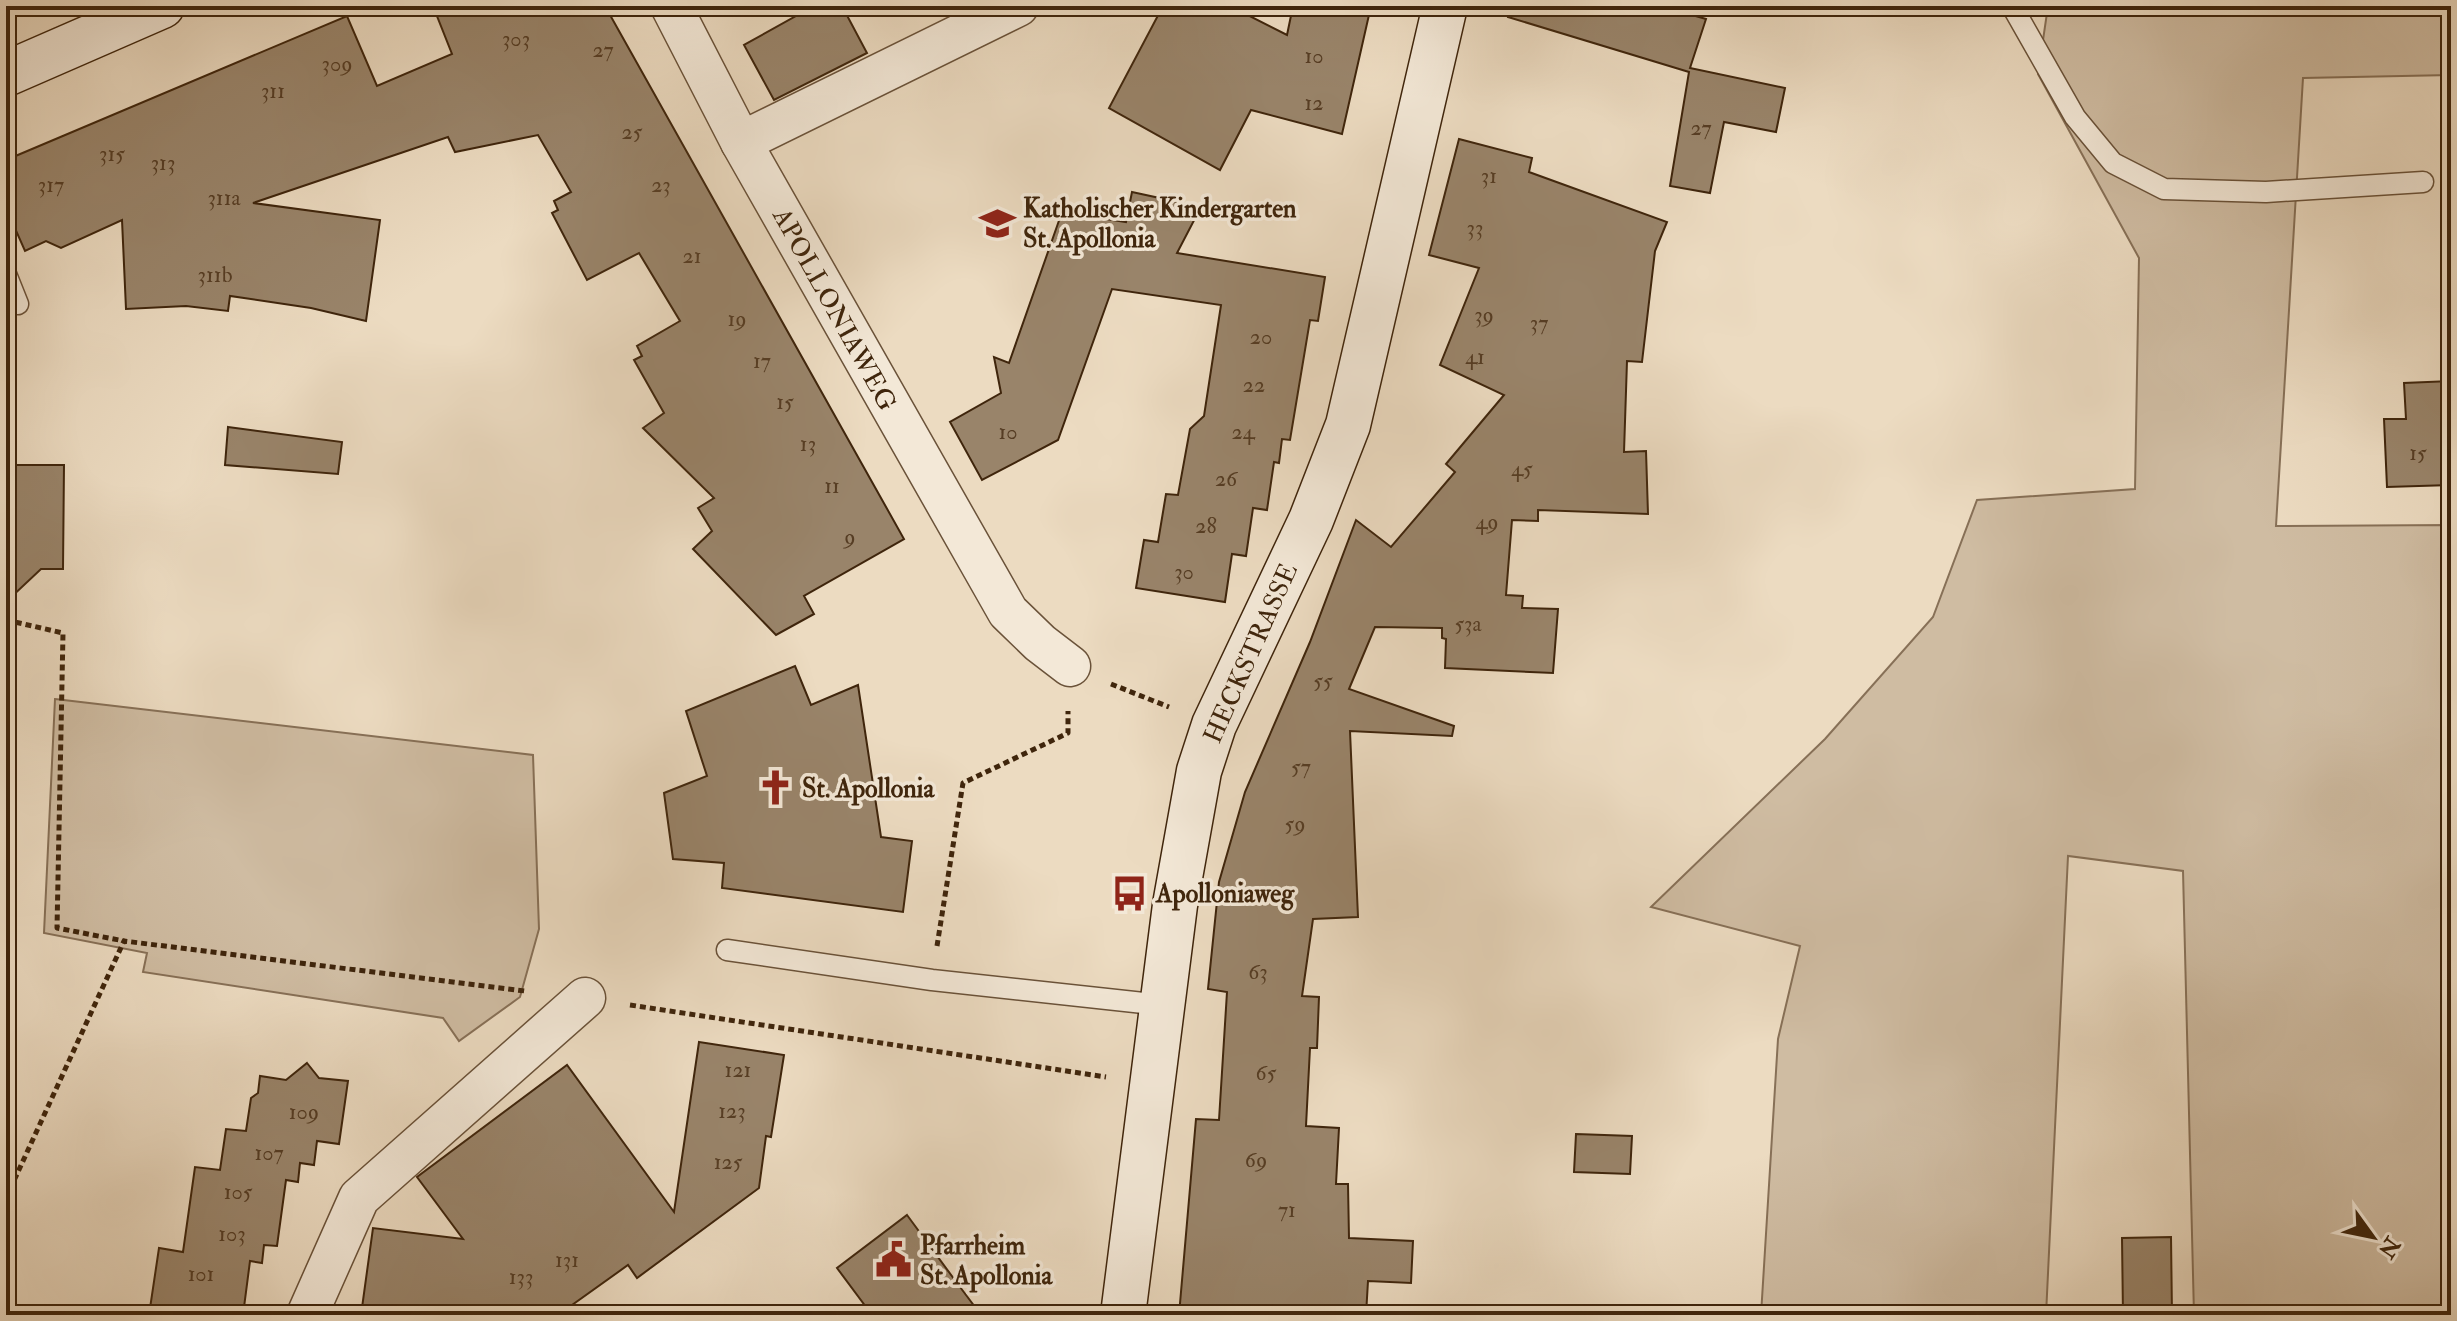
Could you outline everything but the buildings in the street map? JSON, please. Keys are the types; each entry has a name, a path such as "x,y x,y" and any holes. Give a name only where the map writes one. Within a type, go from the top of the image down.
{"main road":[{"path":"6,74 162,6"},
{"name":"HECKSTRASSE","path":"1123,1315 1151,1083 1199,771 1214,725 1311,520 1348,425 1445,6"}],"street":[{"name":"APOLLONIAWEG","path":"671,6 741,142 1008,612 1070,666"},
{"path":"741,142 1018,6"},
{"path":"307,1315 359,1198 585,998"}],"lane":[{"path":"2012,6 2075,117 2113,163 2164,189 2266,192 2423,182"},
{"path":"6,274 18,304"},
{"path":"727,950 932,980 1162,1005"}],"path":[{"path":"6,620 63,633 57,928 124,941 585,998 1151,1083"},
{"path":"932,980 963,783 1068,733 1070,666 1214,725"},
{"path":"6,1198 124,941"}],"shaded area":[{"path":"2048,6 2451,6 2451,75 2303,78 2276,526 2451,525 2451,1315 2194,1315 2183,871 2068,856 2046,1315 1761,1315 1778,1039 1800,946 1651,907 1825,739 1933,617 1977,500 2135,489 2139,258 2038,74"},
{"path":"55,699 533,755 539,929 520,997 459,1041 443,1018 143,972 147,953 44,933"}],"place":[{"name":"Katholischer Kindergarten St. Apollonia","path":"997,223"},
{"name":"St. Apollonia","path":"776,788"},
{"name":"Apolloniaweg","path":"1130,893"},
{"name":"Pfarrheim St. Apollonia","path":"894,1260"}]}
